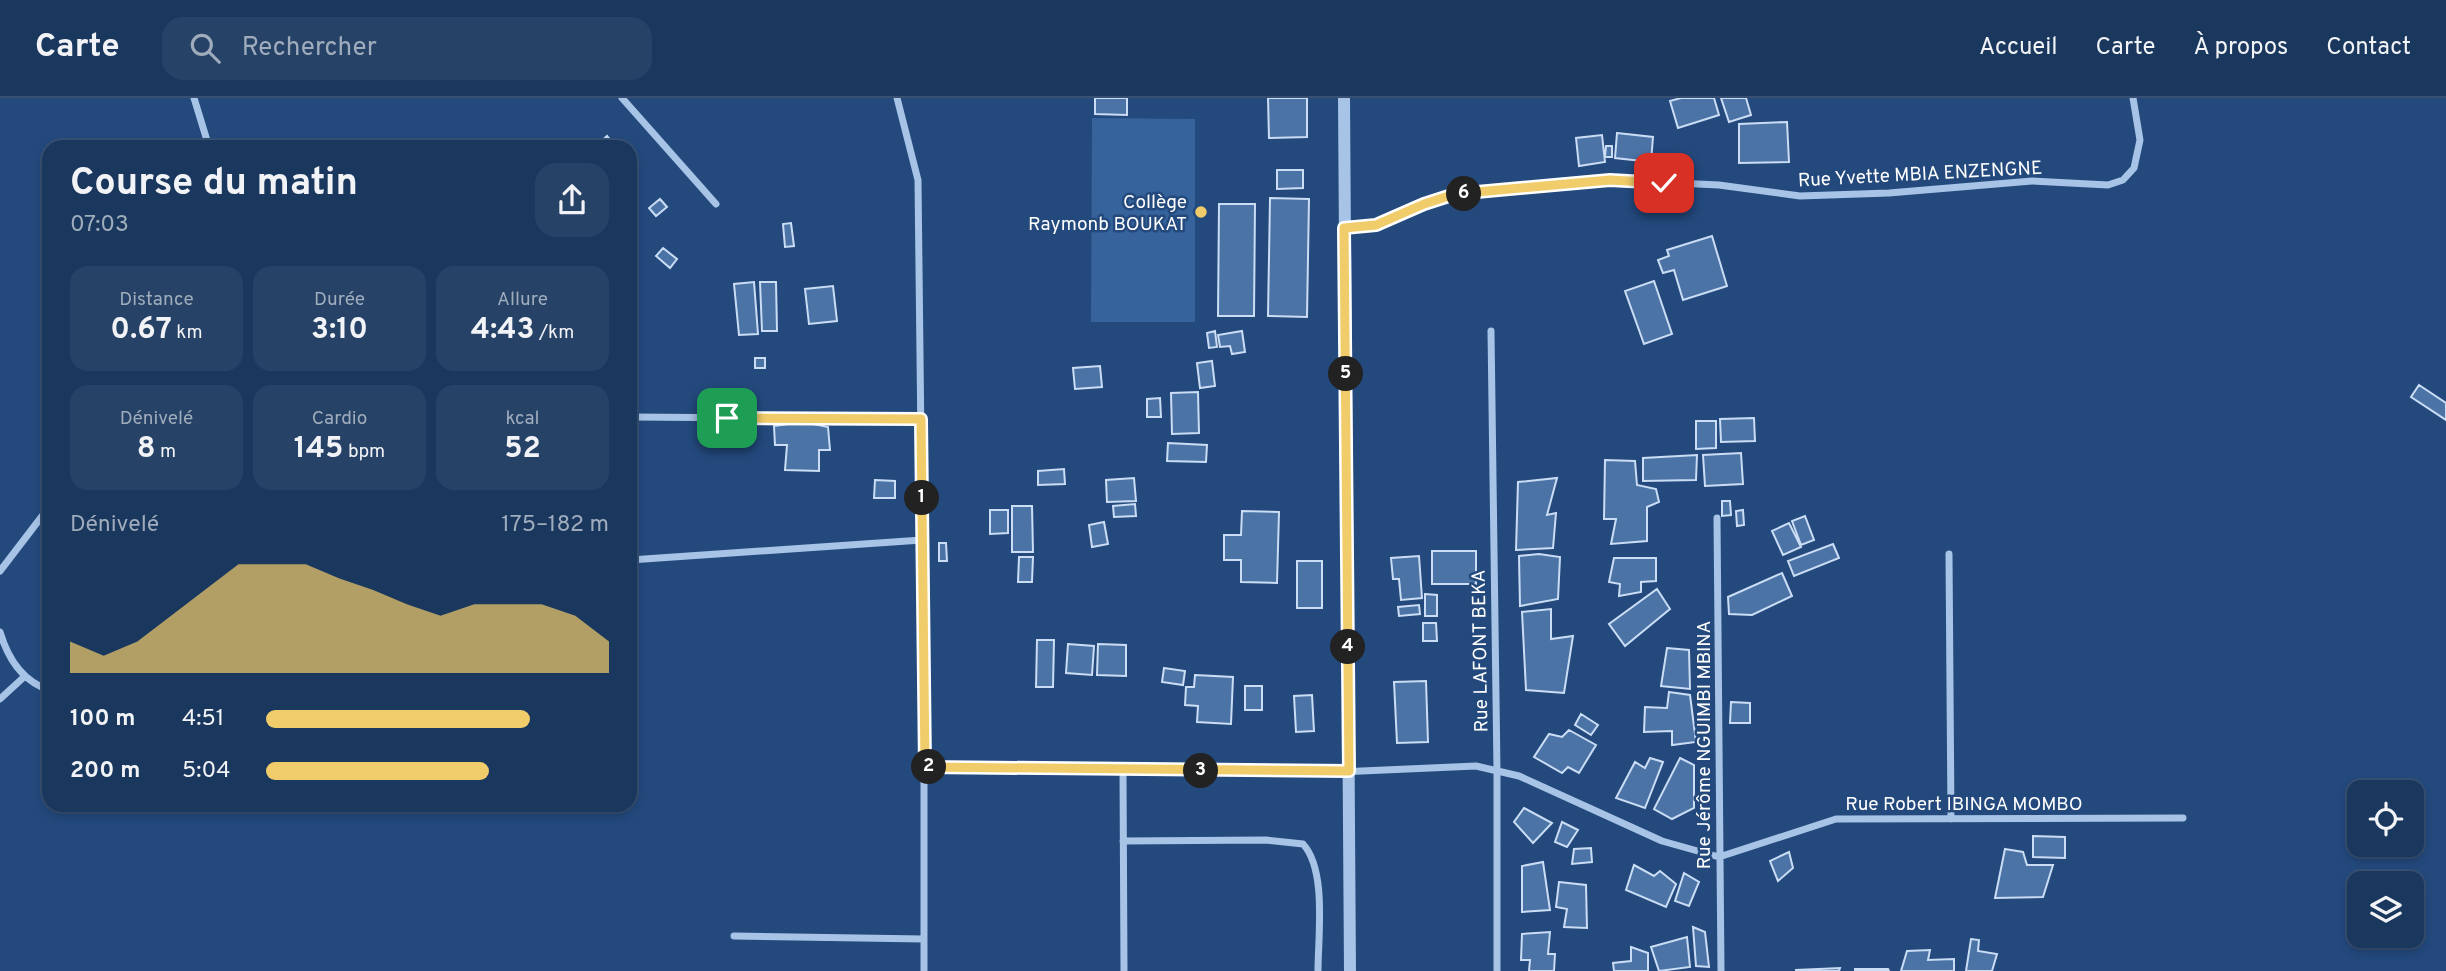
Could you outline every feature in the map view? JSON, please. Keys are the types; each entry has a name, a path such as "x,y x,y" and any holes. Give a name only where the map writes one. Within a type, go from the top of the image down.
{"street":[{"path":"194,98 207,140"},
{"path":"622,98 716,204"},
{"path":"897,98 918,180 925,767 924,971"},
{"path":"1344,98 1350,971"},
{"name":"Rue Yvette MBIA ENZENGNE","path":"1344,228 1376,225 1455,194 1610,180 1718,186 1793,196 1889,193 2032,181 2108,185 2123,180 2134,168 2140,140 2133,98"},
{"name":"Rue LAFONT BEKA","path":"1491,331 1497,971"},
{"path":"637,417 921,419"},
{"path":"0,571 42,516"},
{"name":"Rue Jérôme NGUIMBI MBINA","path":"1717,518 1721,971"},
{"path":"637,560 922,540"},
{"path":"1949,554 1951,818"},
{"path":"0,632 5,648 24,677 42,688"},
{"path":"0,699 24,677"},
{"path":"925,767 1349,771 1476,766 1519,776 1662,841 1720,857"},
{"path":"1123,770 1124,971"},
{"name":"Rue Robert IBINGA MOMBO","path":"1720,857 1836,819 2183,818"},
{"path":"1123,841 1266,840 1303,844 1313,855 1317,877 1318,971"},
{"path":"734,936 924,939"}],"shaded area":[{"path":"1092,118 1195,119 1195,322 1091,322"}],"building":[{"path":"1095,98 1127,98 1127,115 1095,114"},
{"path":"1268,98 1307,98 1307,137 1269,138"},
{"path":"1681,98 1714,98 1719,115 1678,128 1670,101"},
{"path":"1721,98 1746,98 1751,115 1729,122"},
{"path":"1787,122 1789,162 1739,163 1739,124"},
{"path":"1617,133 1653,137 1651,162 1615,158"},
{"path":"1602,135 1605,162 1579,166 1576,138"},
{"path":"1606,146 1612,146 1612,157 1605,157"},
{"path":"1277,170 1303,170 1303,188 1277,189"},
{"path":"1270,198 1309,199 1307,317 1268,316"},
{"path":"660,199 667,207 656,216 649,208"},
{"path":"1219,204 1255,204 1254,316 1218,316"},
{"path":"791,223 794,246 785,247 783,224"},
{"path":"1712,236 1727,286 1683,300 1674,270 1663,273 1658,260 1669,256 1667,250"},
{"path":"663,248 677,259 670,268 656,256"},
{"path":"1654,281 1672,334 1644,344 1625,291"},
{"path":"754,282 758,334 739,335 734,284"},
{"path":"760,282 776,282 777,331 762,331"},
{"path":"833,286 837,321 809,324 805,289"},
{"path":"1215,331 1217,347 1209,348 1207,333"},
{"path":"1242,331 1245,352 1232,354 1230,346 1220,347 1218,335"},
{"path":"755,358 765,358 765,368 755,368"},
{"path":"1212,361 1215,386 1200,388 1197,363"},
{"path":"1100,366 1102,387 1075,389 1073,368"},
{"path":"2419,385 2446,403 2446,420 2411,397"},
{"path":"1198,392 1199,433 1172,434 1171,393"},
{"path":"1160,398 1161,417 1147,417 1147,399"},
{"path":"1754,418 1755,441 1721,442 1720,419"},
{"path":"1696,421 1716,421 1716,448 1696,449"},
{"path":"804,422 828,427 830,450 819,450 819,471 785,470 787,445 775,445 774,426"},
{"path":"1168,443 1207,445 1206,462 1167,461"},
{"path":"1741,453 1743,484 1705,486 1703,455"},
{"path":"1697,455 1696,480 1643,481 1643,458"},
{"path":"1605,460 1635,461 1637,485 1656,489 1659,502 1647,507 1647,541 1611,544 1616,519 1604,519"},
{"path":"1064,469 1065,484 1038,485 1038,471"},
{"path":"1134,478 1136,501 1107,502 1106,480"},
{"path":"1557,478 1547,515 1556,513 1553,548 1516,550 1518,482"},
{"path":"875,480 895,481 895,498 874,498"},
{"path":"1722,501 1730,501 1731,515 1722,516"},
{"path":"1135,504 1136,516 1114,517 1113,506"},
{"path":"1012,506 1032,506 1033,552 1012,552"},
{"path":"990,510 1008,510 1008,533 990,534"},
{"path":"1743,510 1744,525 1737,526 1736,511"},
{"path":"1242,511 1279,512 1277,583 1241,582 1241,560 1224,560 1224,535 1241,535"},
{"path":"1805,516 1814,540 1801,545 1792,521"},
{"path":"1104,522 1108,544 1092,547 1089,525"},
{"path":"1789,523 1801,547 1783,555 1772,531"},
{"path":"939,543 946,543 947,561 939,561"},
{"path":"1833,544 1839,558 1794,576 1788,561"},
{"path":"1432,551 1476,551 1476,584 1432,584"},
{"path":"1539,554 1560,557 1558,599 1520,606 1519,556"},
{"path":"1419,556 1422,598 1401,600 1399,579 1393,579 1391,558"},
{"path":"1019,557 1033,557 1032,582 1018,582"},
{"path":"1614,558 1656,558 1656,581 1641,582 1641,592 1619,596 1620,584 1609,582"},
{"path":"1297,561 1322,561 1322,608 1297,608"},
{"path":"1782,573 1792,596 1752,615 1729,614 1728,597"},
{"path":"1657,589 1670,609 1625,646 1609,624"},
{"path":"1425,594 1437,595 1437,616 1425,616"},
{"path":"1419,605 1420,614 1399,616 1398,607"},
{"path":"1551,609 1551,639 1573,636 1564,693 1526,690 1522,612"},
{"path":"1423,623 1436,623 1437,641 1423,641"},
{"path":"1037,640 1054,640 1053,687 1036,687"},
{"path":"1068,644 1094,646 1092,675 1066,673"},
{"path":"1098,644 1126,645 1126,676 1097,675"},
{"path":"1667,648 1689,650 1690,689 1661,686"},
{"path":"1164,668 1185,671 1183,685 1162,682"},
{"path":"1195,675 1233,677 1231,724 1197,722 1198,706 1185,705 1186,687 1194,687"},
{"path":"1426,681 1428,742 1397,743 1394,682"},
{"path":"1245,686 1262,686 1262,710 1245,710"},
{"path":"1669,692 1690,695 1696,742 1672,745 1672,731 1644,732 1645,707 1667,708"},
{"path":"1312,695 1314,731 1296,732 1294,696"},
{"path":"1731,702 1750,703 1750,723 1730,723"},
{"path":"1581,714 1598,725 1591,735 1575,725"},
{"path":"1569,730 1596,745 1579,773 1568,767 1562,773 1534,757 1549,734 1562,737"},
{"path":"1650,758 1663,762 1645,808 1616,798 1635,762 1645,768"},
{"path":"1680,758 1694,765 1694,808 1672,819 1654,809"},
{"path":"1524,808 1552,823 1533,843 1514,822"},
{"path":"1562,822 1578,830 1567,847 1555,842"},
{"path":"2033,836 2065,837 2065,858 2033,857"},
{"path":"1591,848 1592,862 1572,864 1574,849"},
{"path":"2005,849 2023,852 2027,865 2053,865 2043,897 1995,898"},
{"path":"1789,852 1793,868 1778,881 1770,861"},
{"path":"1543,862 1550,910 1522,912 1522,866"},
{"path":"1634,865 1654,876 1660,871 1676,884 1666,907 1626,890"},
{"path":"1684,873 1699,882 1689,906 1675,901"},
{"path":"1559,882 1586,885 1587,928 1564,927 1567,909 1556,907"},
{"path":"1693,927 1705,932 1709,967 1696,966"},
{"path":"1550,932 1548,954 1555,954 1554,971 1529,971 1530,960 1521,960 1522,934"},
{"path":"1687,937 1690,967 1659,971 1651,947"},
{"path":"1971,939 1979,940 1978,951 1997,954 1992,971 1966,971"},
{"path":"1631,947 1648,953 1648,971 1614,971 1613,963 1631,961"},
{"path":"1930,950 1928,960 1954,959 1954,971 1901,971 1907,951"},
{"path":"1840,968 1839,971 1796,971 1796,970"},
{"path":"1888,969 1889,971 1855,971"}],"place":[{"name":"Collège Raymonb BOUKAT","path":"1201,212"}],"route":[{"path":"727,418 921,419 925,767 1316,773 1349,771 1344,228 1376,225 1455,194 1610,180 1664,183"}]}
